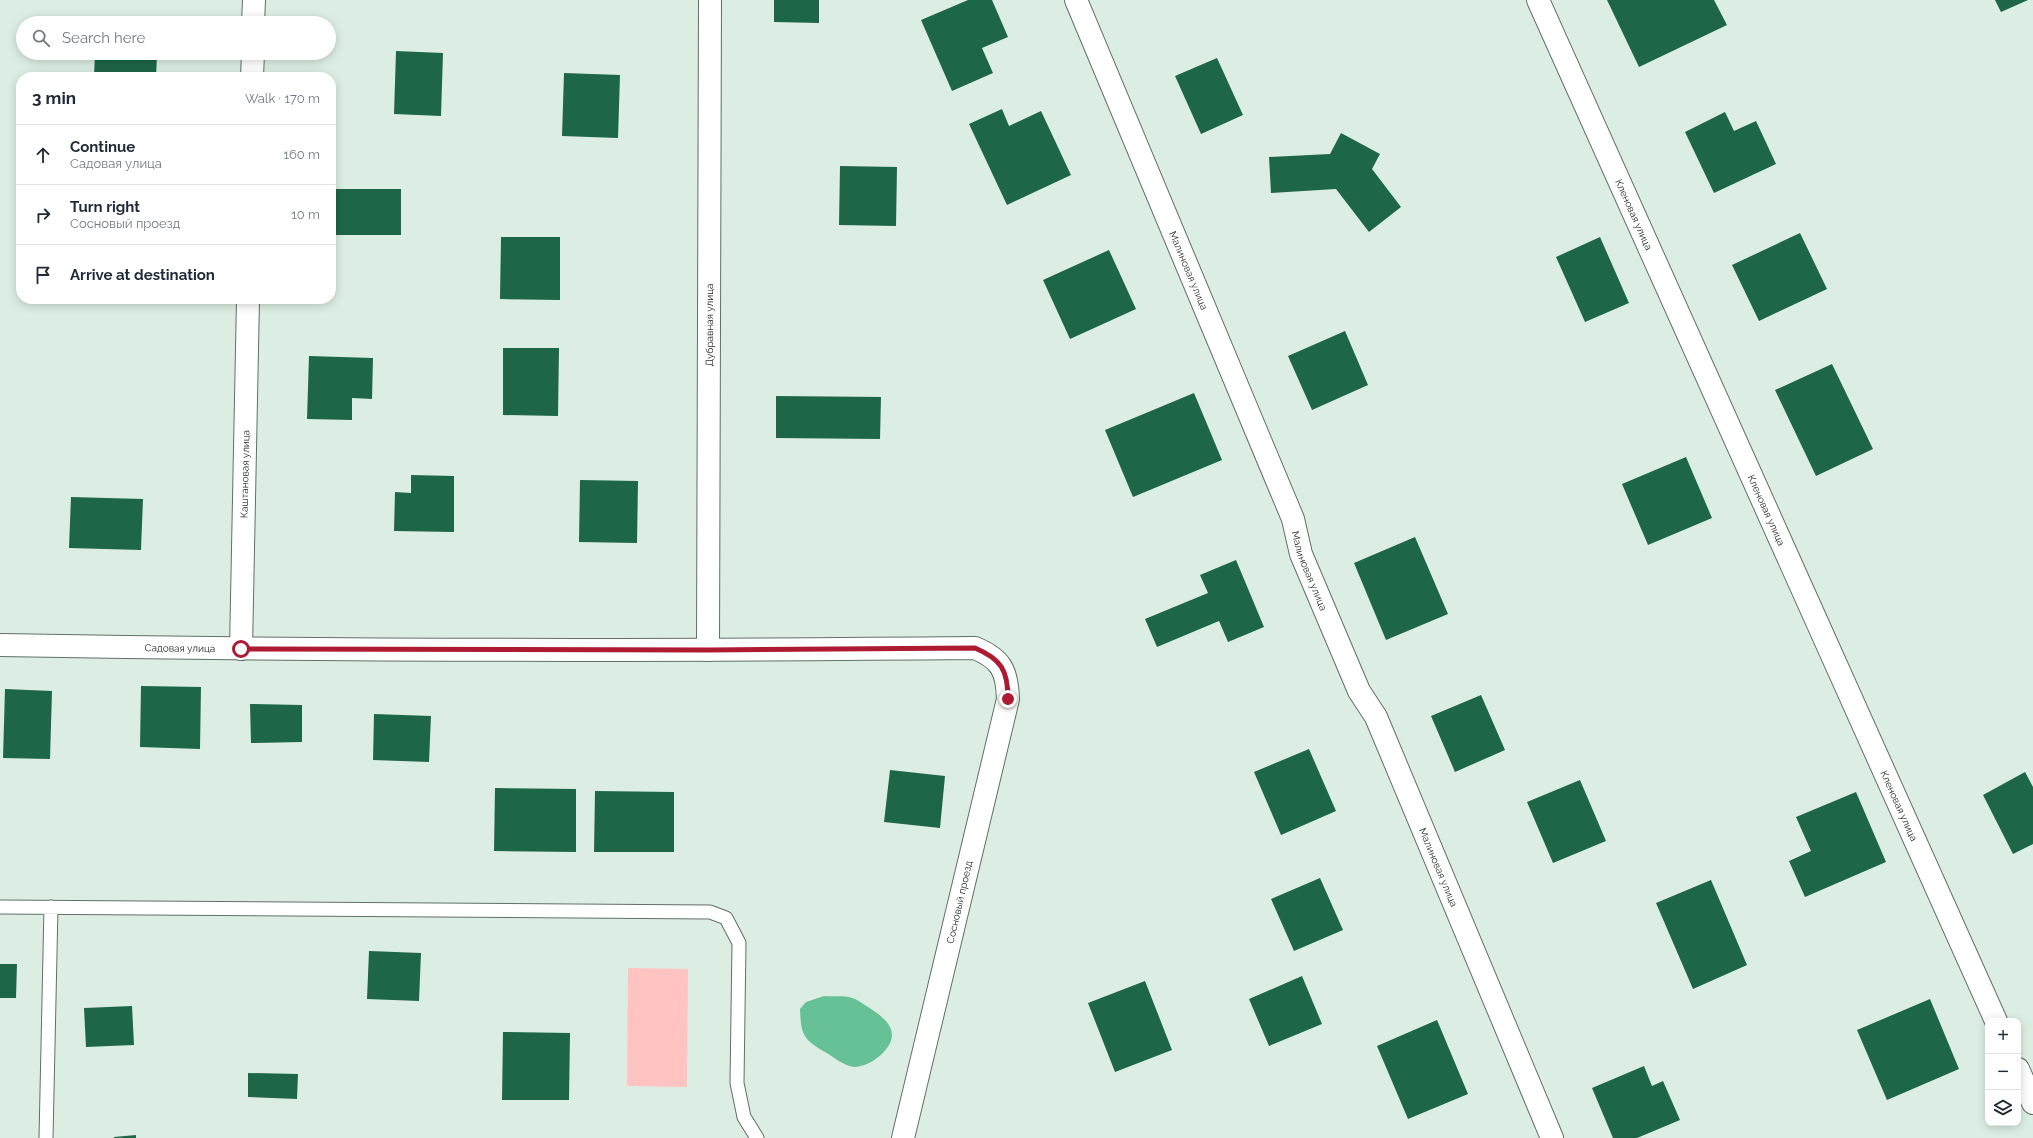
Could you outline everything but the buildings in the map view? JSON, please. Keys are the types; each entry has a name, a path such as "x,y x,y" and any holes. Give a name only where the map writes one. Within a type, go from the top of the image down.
{"street":[{"path":"253,16 254,0"},
{"name":"Дубравная улица","path":"708,650 710,0"},
{"name":"Малиновая улица","path":"1076,0 1293,519 1301,554 1307,569 1359,691 1376,717 1552,1138"},
{"name":"Кленовая улица","path":"1538,0 1995,1018"},
{"path":"252,72 253,60"},
{"name":"Каштановая улица","path":"241,649 248,304"},
{"name":"Садовая улица","path":"0,645 241,649 708,650 975,648 990,654 1002,666"},
{"name":"Сосновый проезд","path":"903,1138 1008,699 1008,681 1002,666"},
{"path":"2021,1076 2033,1103"}],"lane":[{"path":"0,907 710,912 726,918 739,942 737,1083 744,1117 757,1138"},
{"path":"46,1138 51,907"}],"shaded area":[{"path":"628,968 688,969 687,1087 627,1086"},
{"path":"824,996 854,999 881,1016 890,1027 892,1033 888,1046 882,1054 866,1064 851,1067 808,1040 801,1025 800,1009 806,1002"}],"route":[{"path":"241,649 708,650 975,648 990,654 1002,666 1008,681 1008,699"}]}
